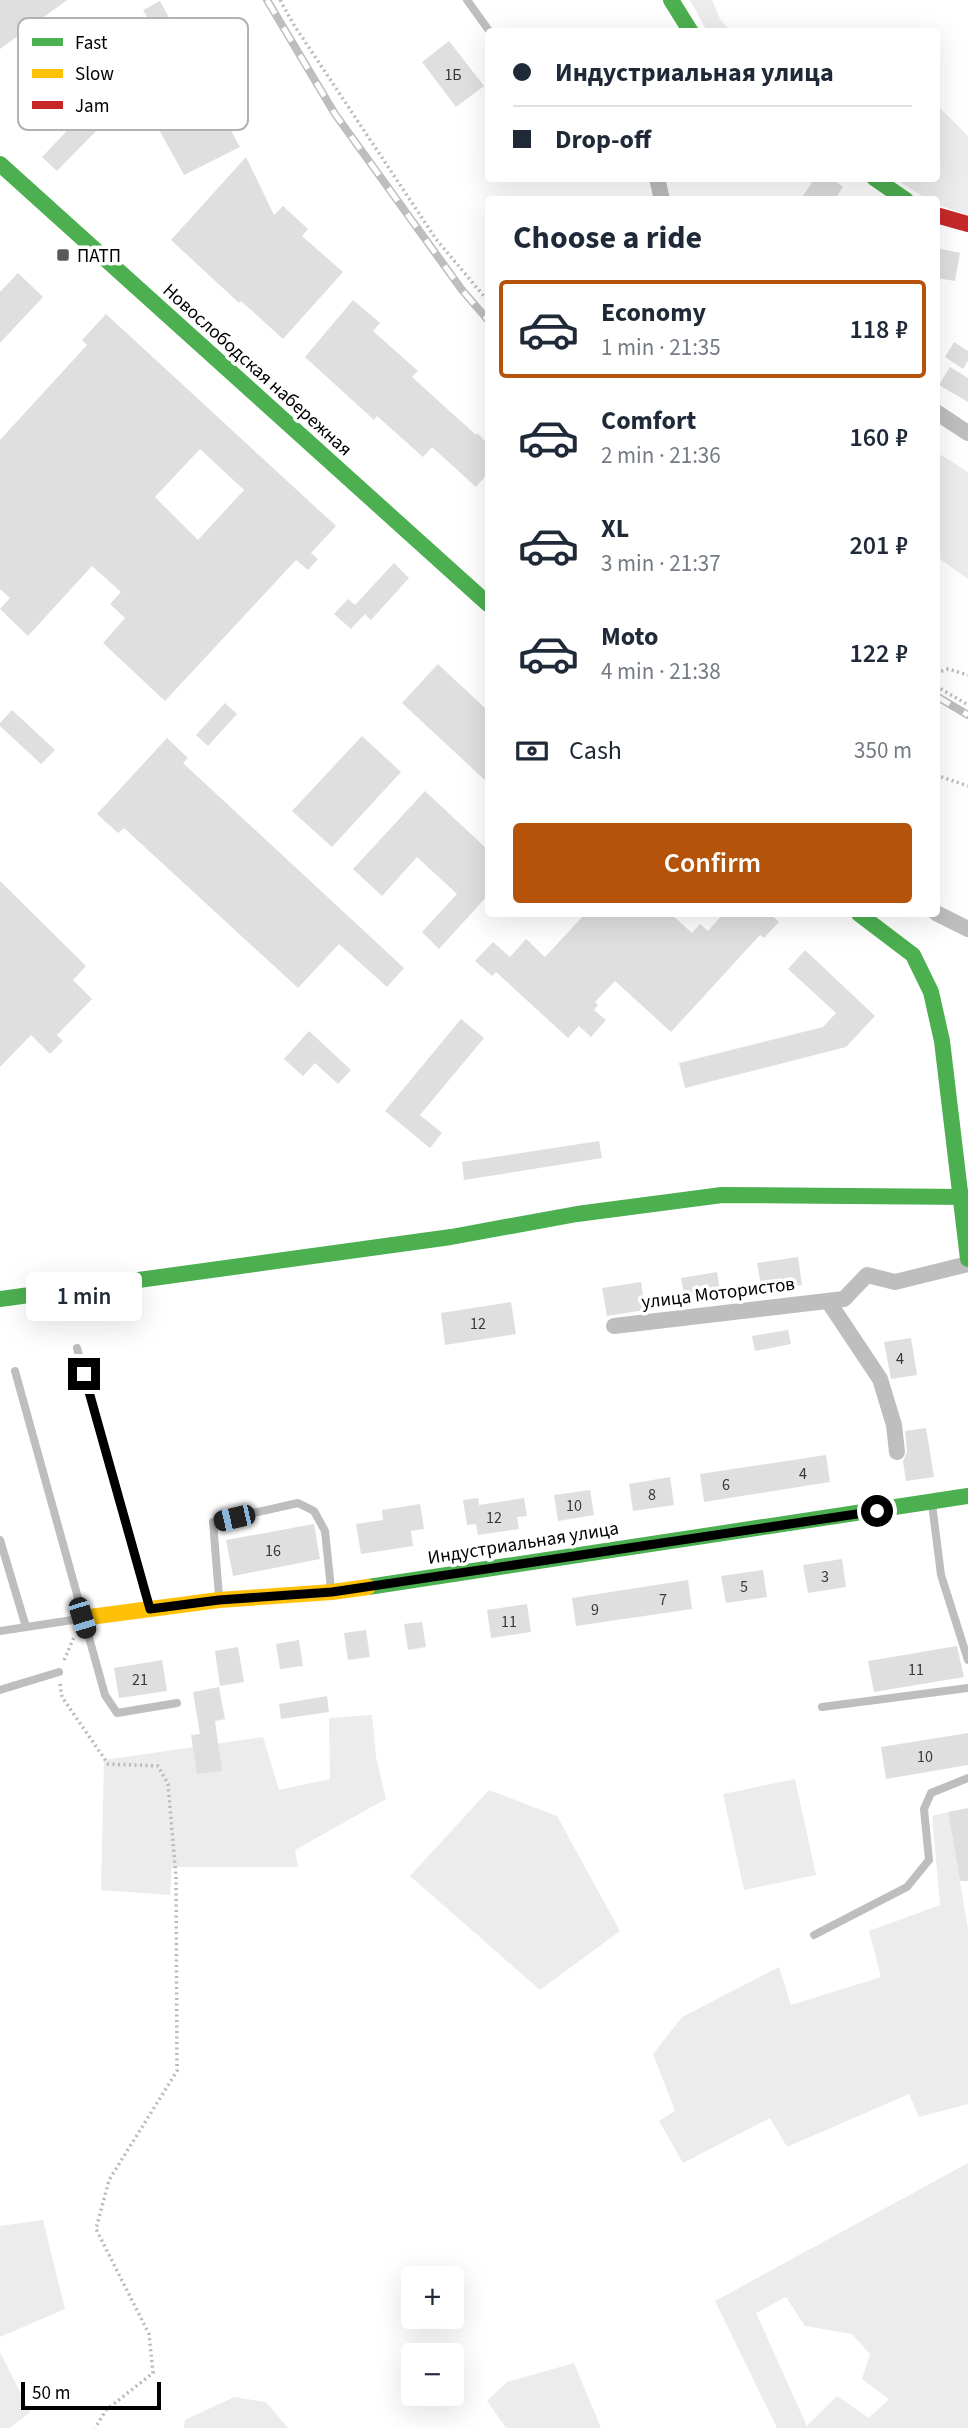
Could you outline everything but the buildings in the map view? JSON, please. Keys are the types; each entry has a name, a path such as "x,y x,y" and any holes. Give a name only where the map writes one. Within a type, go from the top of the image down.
{"street":[{"path":"671,0 688,28"},
{"name":"Новослободская набережная","path":"0,164 485,601"},
{"path":"880,182 900,196"},
{"path":"940,216 968,224"},
{"path":"940,415 968,433"},
{"path":"940,915 968,929"},
{"path":"863,917 913,956 931,992 943,1041 965,1196 968,1262"},
{"path":"0,1299 451,1237 577,1214 722,1195 965,1196"},
{"name":"улица Мотористов","path":"614,1326 844,1299 867,1275 895,1282 968,1262"},
{"path":"828,1301 880,1379 894,1425 897,1452"},
{"name":"Индустриальная улица","path":"82,1618 219,1600 332,1592 968,1496"}],"lane":[{"path":"467,0 487,28"},
{"path":"77,1348 150,1609"},
{"path":"15,1371 105,1695 117,1713 177,1703"},
{"path":"931,1502 941,1575 968,1660"},
{"path":"219,1600 213,1522 298,1503 314,1511 325,1531 332,1592"},
{"path":"0,1540 26,1627"},
{"path":"0,1631 82,1618"},
{"path":"0,1690 59,1672"},
{"path":"822,1707 968,1688"},
{"path":"814,1935 907,1887 929,1860 924,1809 931,1793 968,1778"}],"path":[{"path":"280,0 436,239 485,297"},
{"path":"940,672 948,669 968,674"},
{"path":"940,688 968,705"},
{"path":"940,776 968,786"},
{"path":"82,1618 59,1672 62,1697 108,1764 158,1766 168,1784 176,1877 177,2071 109,2180 96,2228 149,2334 153,2373 106,2410 95,2428"}],"shaded area":[{"path":"690,0 712,0 720,19 728,28 705,28"},
{"path":"940,108 968,136 968,215 940,205 940,196 922,196 900,182 940,182"},
{"path":"940,454 968,472 968,579 940,559"},
{"path":"372,1715 376,1757 386,1799 295,1850 298,1867 172,1867 170,1895 101,1890 104,1760 263,1737 279,1790 330,1779 329,1718"},
{"path":"795,1779 816,1875 744,1890 723,1794"},
{"path":"489,1790 557,1816 620,1931 540,1990 410,1876"},
{"path":"948,1812 968,1929 968,2104 919,2117 909,2094 787,2147 770,2118 683,2163 659,2121 675,2111 653,2054 682,2017 779,1967 791,2005 881,1977 869,1931 940,1905 932,1816"},
{"path":"968,2163 968,2428 777,2428 715,2301","holes":["786,2297 805,2326 852,2334 870,2354 862,2379 889,2399 869,2418 837,2396 807,2426 756,2313"]},
{"path":"43,2220 65,2309 0,2337 0,2226"},
{"path":"0,2352 30,2412 10,2428 0,2428"},
{"path":"574,2363 601,2428 506,2428 487,2401 507,2382"},
{"path":"234,2397 266,2402 288,2428 184,2428 185,2420"}],"railway":[{"path":"267,0 335,114 462,290 485,317"},
{"path":"940,698 968,715"}],"traffic: fast":[{"path":"671,0 688,28"},
{"path":"0,164 485,601"},
{"path":"880,182 900,196"},
{"path":"863,917 913,955 931,992 942,1041 968,1259"},
{"path":"0,1299 451,1237 577,1214 722,1195 968,1197"},
{"path":"368,1587 968,1496"}],"traffic: slow":[{"path":"82,1618 219,1600 368,1587"}],"traffic: jam":[{"path":"940,216 968,224"}],"place":[{"name":"ПАТП","path":"63,255"}],"route":[{"path":"84,1374 150,1609 219,1600 332,1592 877,1511"}]}
